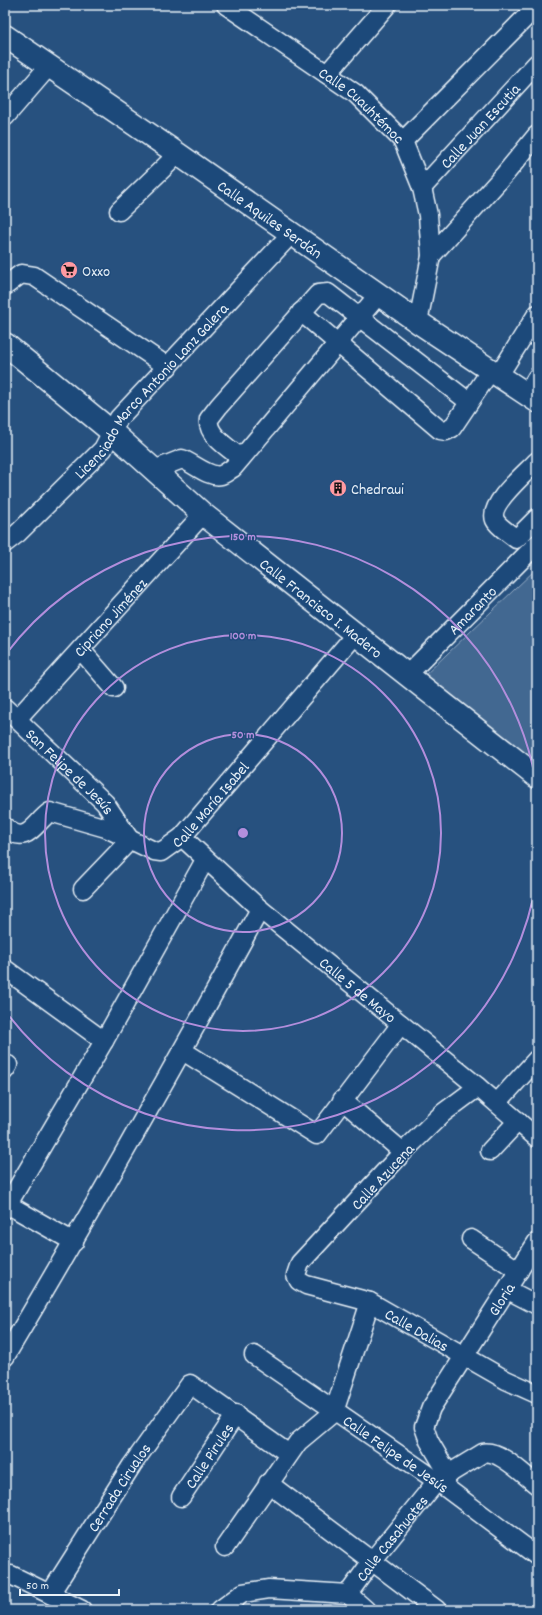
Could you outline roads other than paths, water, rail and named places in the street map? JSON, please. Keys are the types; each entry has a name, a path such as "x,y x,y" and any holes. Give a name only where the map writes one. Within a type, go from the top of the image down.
{"main road":[{"name":"Calle Aquiles Serdán","path":"5,36 178,154 418,322 495,373 534,391"},
{"name":"Calle Francisco I. Madero","path":"5,344 112,432 203,514 537,777"}],"street":[{"path":"327,74 387,5"},
{"path":"403,141 537,6"},
{"name":"Calle Cuauhtémoc","path":"233,7 356,94 403,141 422,188 428,215 431,256 418,322"},
{"name":"Calle Juan Escutia","path":"422,188 537,63"},
{"path":"5,117 49,66"},
{"path":"431,256 506,174 537,135"},
{"path":"119,211 178,154"},
{"name":"Licenciado Marco Antonio Lanz Galera","path":"5,543 18,533 104,449 119,418 292,233"},
{"path":"5,286 21,274 34,276 168,367"},
{"path":"241,458 211,432 208,425 209,419 301,312 318,294 323,292 328,293 470,402"},
{"path":"154,470 182,459 210,474 220,475 233,468 379,294"},
{"path":"301,312 440,430 446,431 452,428 470,402 495,373 537,314"},
{"path":"534,548 516,539 495,521 494,512 497,502 537,461"},
{"name":"Cipriano Jiménez","path":"11,713 81,650 203,514"},
{"path":"516,539 537,518"},
{"name":"Amaranto","path":"407,675 534,548"},
{"name":"Calle María Isabel","path":"130,840 161,852 182,837 355,635"},
{"path":"81,650 114,688"},
{"name":"San Felipe de Jesús","path":"11,713 105,803 130,840"},
{"path":"5,827 11,833 21,835 31,832 44,816 50,812 106,828 130,840 83,889"},
{"name":"Calle 5 de Mayo","path":"182,837 260,909 478,1087 537,1138"},
{"path":"74,1242 6,1206 104,1041 206,860"},
{"path":"5,1357 74,1242 183,1051 260,909"},
{"path":"5,969 104,1041"},
{"path":"183,1051 317,1135 401,1024"},
{"path":"497,1103 537,1058"},
{"name":"Calle Azucena","path":"296,1275 300,1263 404,1152 443,1113 478,1087"},
{"path":"342,1100 404,1152"},
{"path":"490,1152 518,1121"},
{"path":"471,1240 519,1270"},
{"name":"Gloria","path":"443,1478 424,1427 431,1408 508,1290 537,1242"},
{"name":"Calle Dalias","path":"296,1275 299,1281 306,1285 370,1302 465,1355 506,1380 537,1394"},
{"path":"508,1290 537,1305"},
{"path":"225,1547 268,1483 298,1442 334,1412 370,1302"},
{"name":"Calle Felipe de Jesús","path":"254,1355 334,1412 443,1478 537,1556"},
{"name":"Calle Pirules","path":"190,1384 236,1414 289,1454"},
{"name":"Cerrada Cirualos","path":"50,1594 132,1465 190,1384"},
{"name":"Calle Pirules","path":"181,1497 236,1414"},
{"name":"Calle Casahuates","path":"348,1594 372,1561 443,1478 483,1453 490,1451 498,1455 537,1485"},
{"path":"268,1483 437,1610"},
{"path":"5,1575 11,1575 81,1610"},
{"path":"220,1610 243,1593 269,1589 348,1594 366,1610"}],"place":[{"name":"Oxxo","path":"69,270"},
{"name":"Chedraui","path":"338,488"}]}
